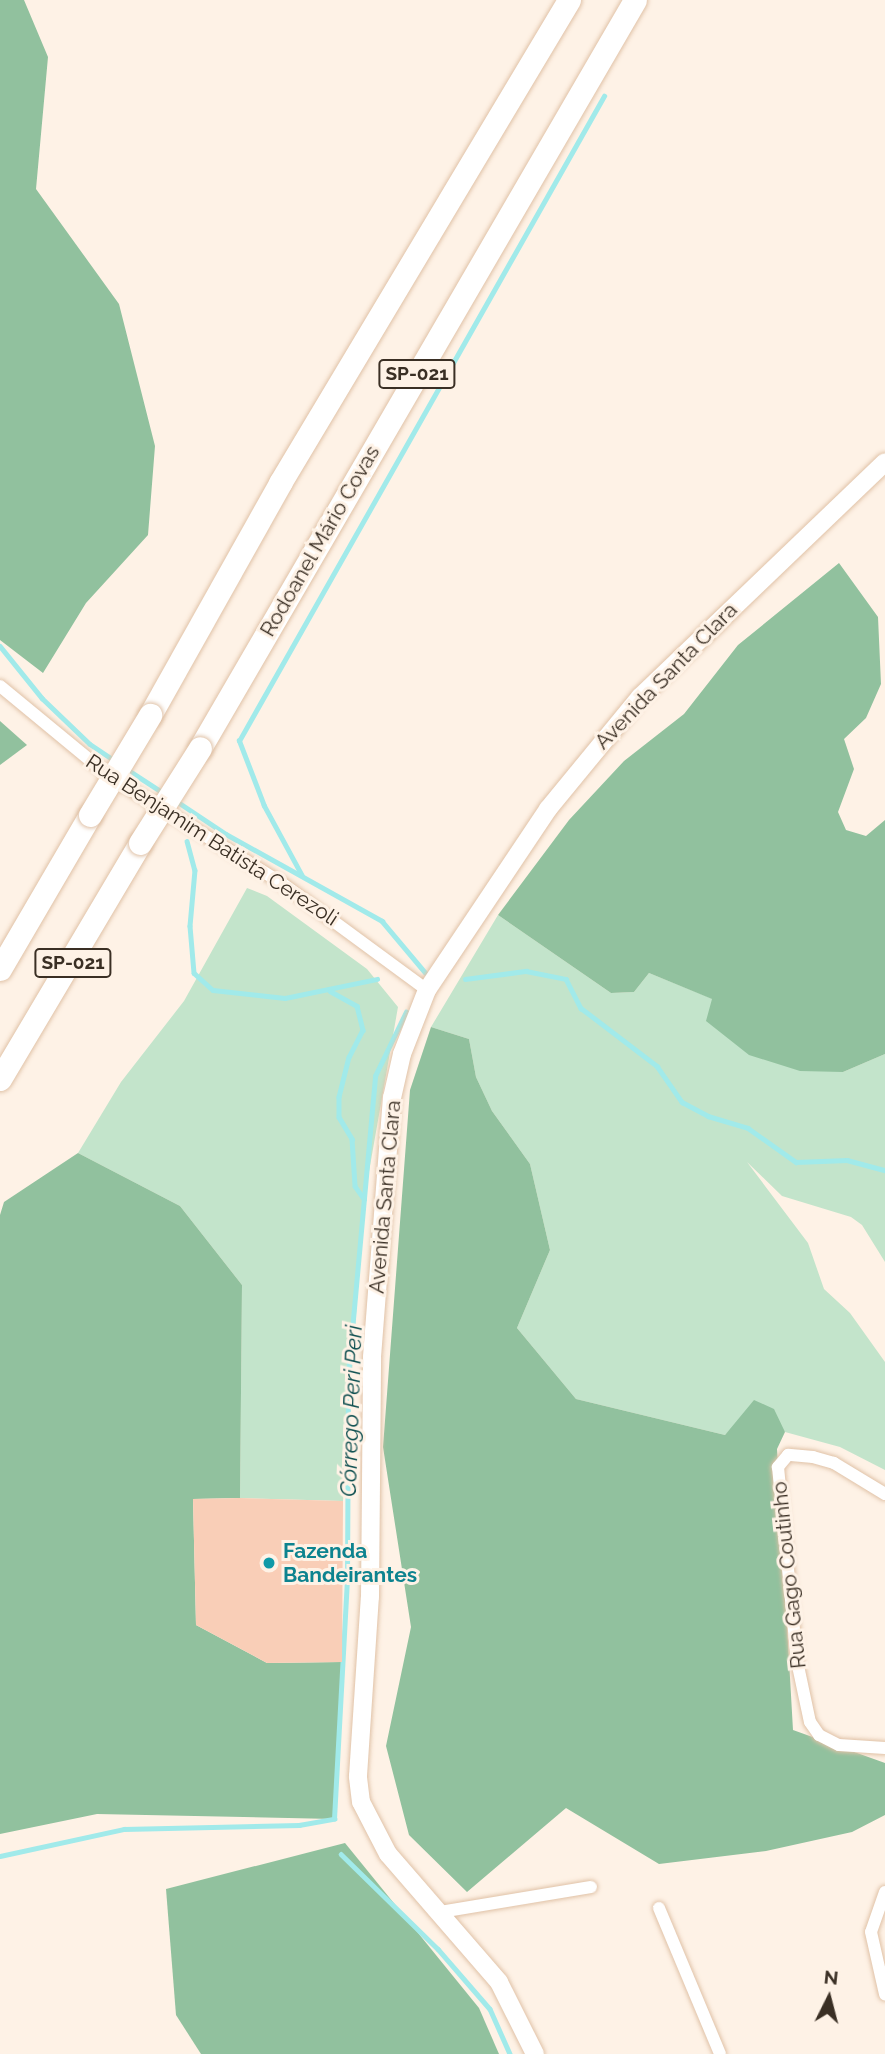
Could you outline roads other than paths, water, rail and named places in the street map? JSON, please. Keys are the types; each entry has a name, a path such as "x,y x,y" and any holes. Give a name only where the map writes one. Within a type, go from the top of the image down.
{"highway":[{"name":"SP-021","path":"0,969 150,715 281,483 569,0"},
{"name":"Rodoanel Mário Covas","path":"0,1079 140,843 200,748 635,0"}],"street":[{"name":"Avenida Santa Clara","path":"535,2054 499,1982 375,1837 361,1802 358,1776 370,1597 372,1357 392,1098 408,1035 427,990 548,808 640,697 885,463"},
{"name":"Rua Benjamim Batista Cerezoli","path":"0,686 109,776 280,882 427,990"},
{"name":"Rua Gago Coutinho","path":"885,1494 834,1463 813,1457 788,1455 778,1467 797,1661 810,1722 819,1735 839,1745 885,1748"},
{"path":"440,1912 590,1887"},
{"path":"885,1892 871,1932 885,1994"},
{"path":"659,1908 720,2054"}],"waterway":[{"path":"302,876 264,806 239,741 604,96"},
{"path":"0,646 42,698 90,744 115,761"},
{"path":"125,768 165,794"},
{"path":"175,800 226,834 382,921 425,972"},
{"path":"187,841 195,870 190,926 194,973 213,990 285,998 377,979"},
{"path":"465,979 526,971 566,979 581,1008 657,1066 682,1102 708,1116 748,1128 796,1162 847,1160 885,1170"},
{"path":"330,991 357,1006 363,1030 349,1057 339,1097 339,1117 352,1139 355,1186 364,1199"},
{"name":"Córrego Peri Peri","path":"0,1856 124,1829 299,1825 334,1819 347,1579 348,1374 375,1076 406,1012"},
{"name":"Córrego Peri Peri","path":"341,1854 438,1949 490,2009 510,2054"}],"place":[{"name":"Fazenda Bandeirantes","path":"269,1563"}]}
